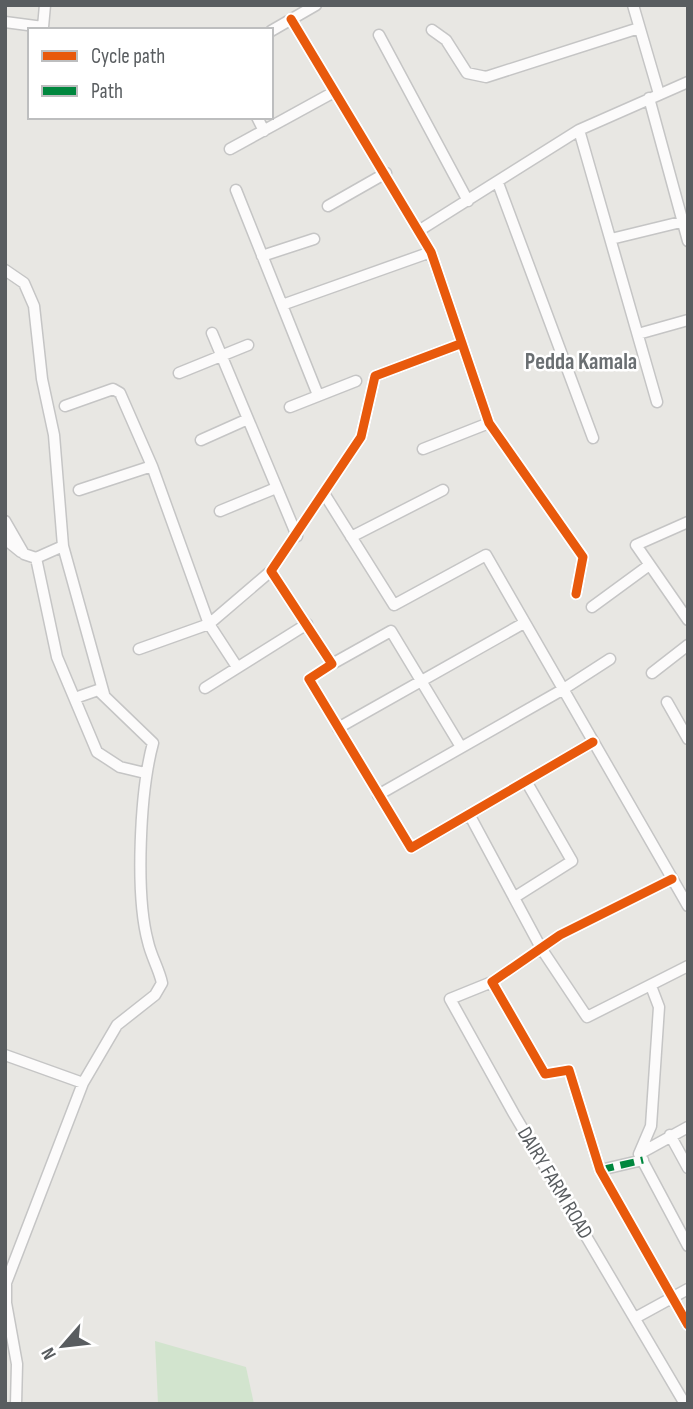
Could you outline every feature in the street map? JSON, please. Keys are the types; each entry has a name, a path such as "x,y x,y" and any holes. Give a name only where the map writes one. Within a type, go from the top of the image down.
{"street":[{"path":"5,22 43,27 45,5"},
{"path":"273,29 316,5"},
{"path":"633,5 688,241"},
{"path":"291,19 386,173 431,252 489,423 583,557 576,594"},
{"path":"432,30 446,40 467,74 486,77 639,28"},
{"path":"379,35 468,201"},
{"path":"420,230 579,130 688,82"},
{"path":"230,149 334,92"},
{"path":"258,119 264,131"},
{"path":"579,130 657,402"},
{"path":"328,206 386,173"},
{"path":"498,183 593,438"},
{"path":"236,190 318,395"},
{"path":"611,239 685,221"},
{"path":"262,256 314,239"},
{"path":"282,305 431,252"},
{"path":"5,270 24,283 34,306 42,379 54,435 63,546 104,694"},
{"path":"638,334 688,320"},
{"path":"212,333 296,536"},
{"path":"139,649 209,624 271,572 325,495 361,437 375,376 460,344"},
{"path":"179,373 248,345"},
{"path":"290,407 356,381"},
{"path":"65,406 113,389 120,393 152,466 209,624 237,667"},
{"path":"201,440 248,419"},
{"path":"423,449 489,423"},
{"path":"79,490 152,466"},
{"path":"220,511 276,488"},
{"path":"351,537 443,490"},
{"path":"325,495 394,605 486,555 688,906"},
{"path":"5,521 24,554"},
{"path":"688,522 636,545 648,566 688,620"},
{"path":"5,539 24,554 36,558 63,546"},
{"path":"36,558 57,657 97,752 120,767 145,773"},
{"path":"592,607 648,566"},
{"path":"271,572 331,664"},
{"path":"338,728 524,623"},
{"path":"205,688 307,624"},
{"path":"461,747 391,631 309,679 411,848 593,742"},
{"path":"652,673 688,645"},
{"path":"378,795 562,690 610,659"},
{"path":"16,1404 17,1364 6,1303 6,1283 83,1083 117,1025 155,995 162,983 148,943 143,905 145,773 153,743 104,694 89,690 75,698"},
{"path":"667,702 688,739"},
{"path":"515,897 572,861 526,780"},
{"path":"469,814 541,948 587,1017 685,971"},
{"path":"672,879 560,935 492,982 545,1073 569,1070 600,1170 688,1325"},
{"name":"DAIRY FARM ROAD","path":"492,982 450,999 514,1114 685,1404"},
{"path":"651,986 659,1007 651,1126 641,1157 688,1246"},
{"path":"5,1055 83,1083"},
{"path":"600,1170 641,1157 670,1135 688,1127"},
{"path":"670,1135 688,1168"},
{"path":"635,1318 688,1289"}],"green space":[{"path":"155,1341 246,1367 254,1404 158,1404"}],"marked path":[{"path":"600,1170 643,1160"}],"cycle path":[{"path":"291,19 431,252 489,423 583,557 576,594"},
{"path":"460,344 375,376 361,437 271,571 332,664 309,679 411,848 593,742"},
{"path":"672,879 560,935 492,982 545,1074 569,1070 600,1170 688,1325"}],"district":[{"name":"Pedda Kamala","path":"581,362"}]}
